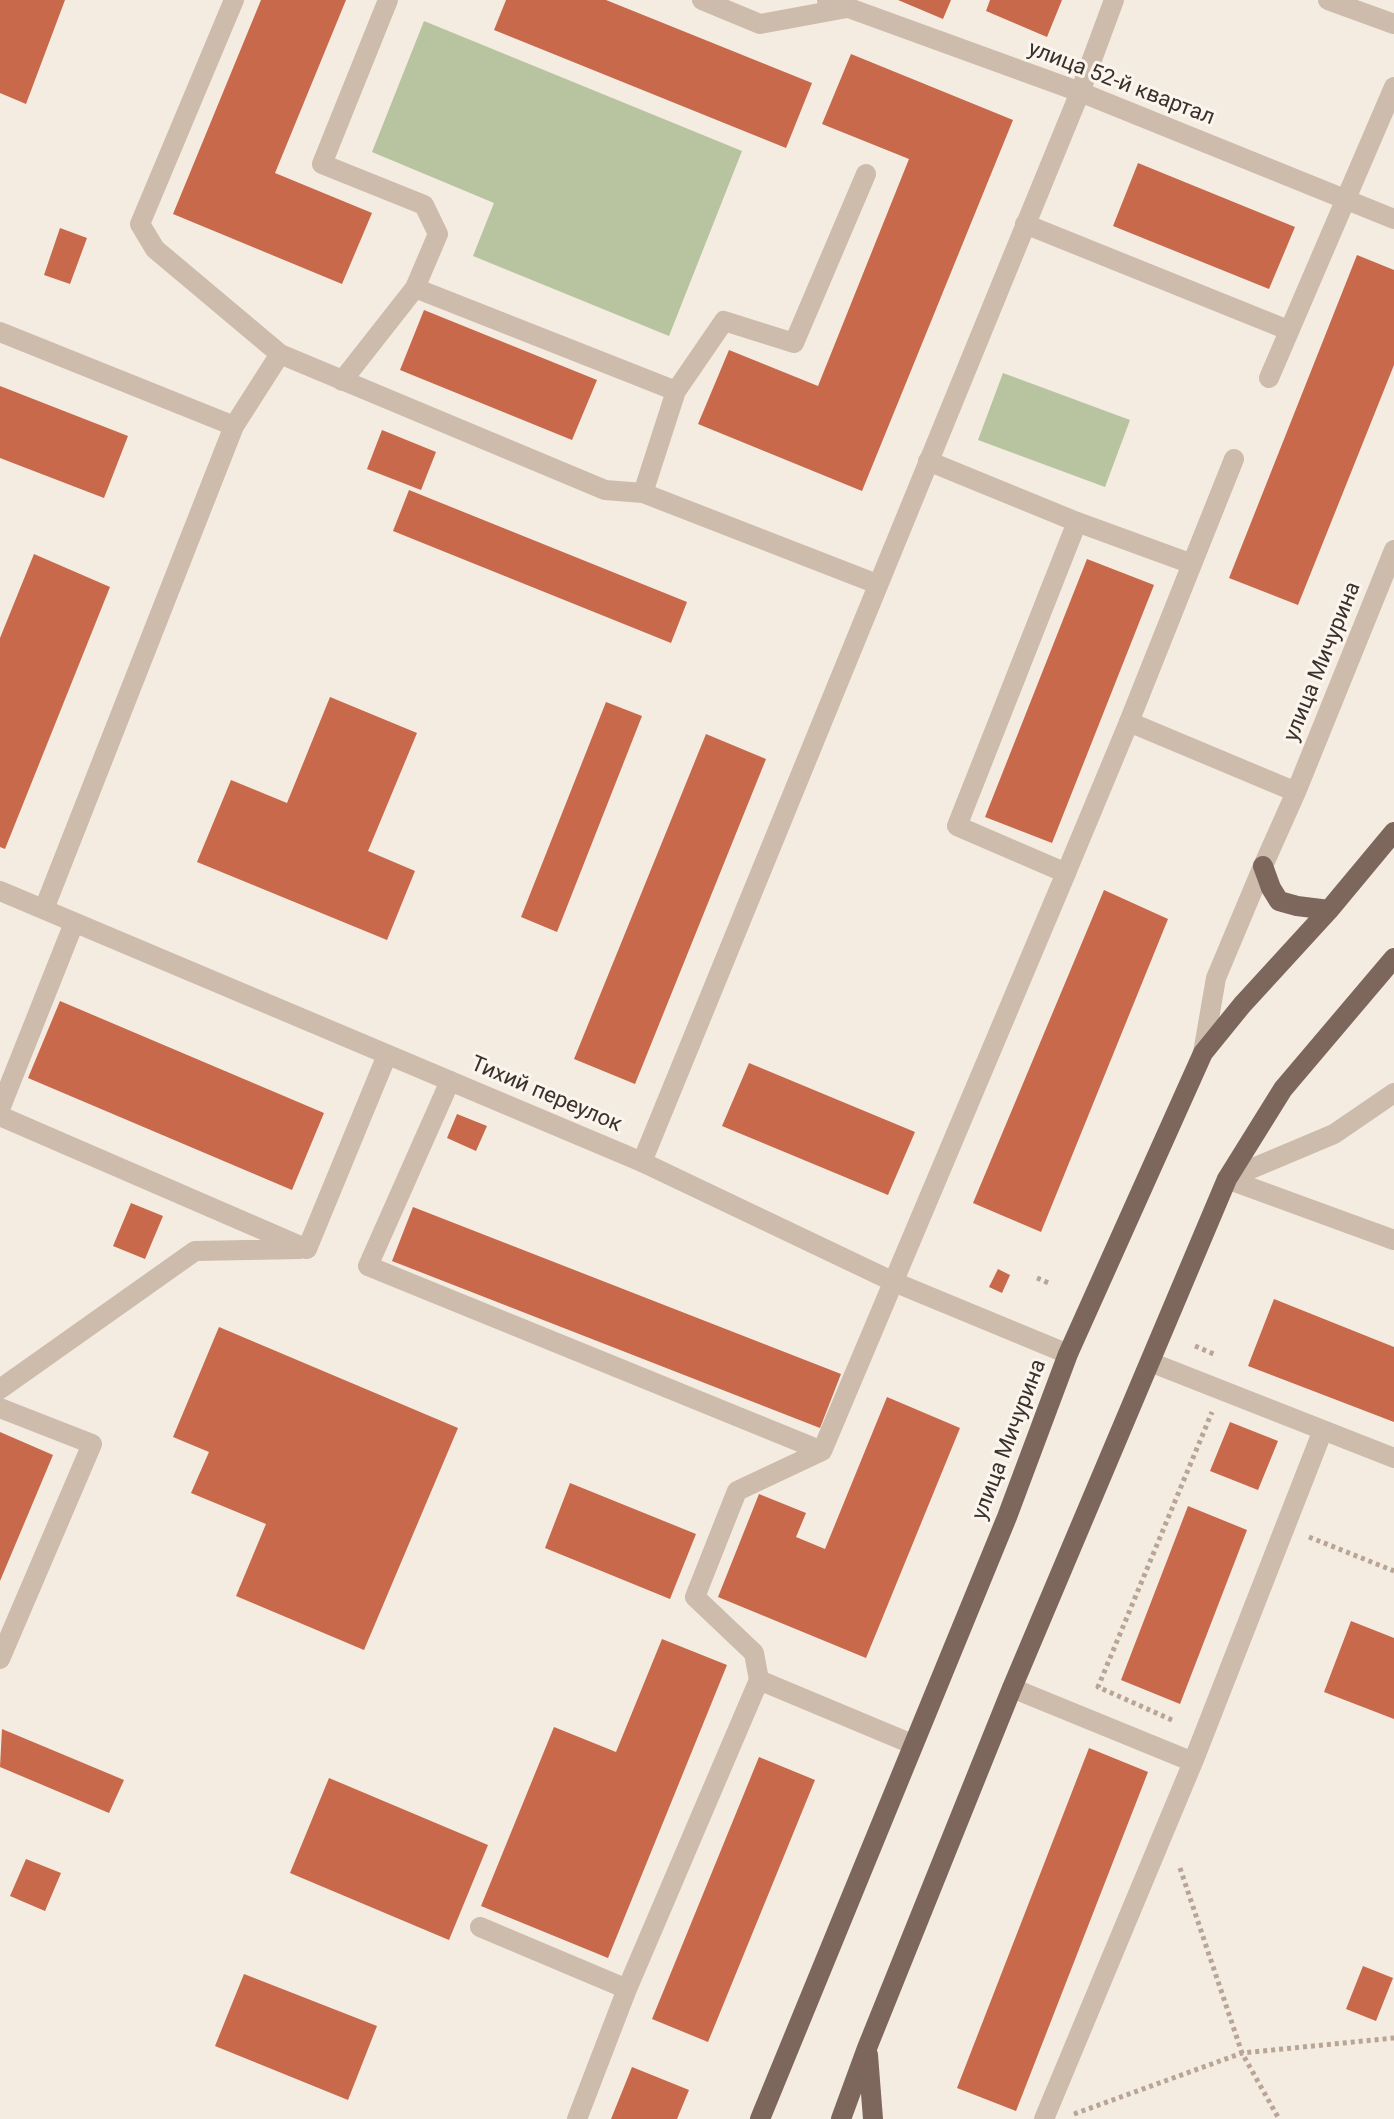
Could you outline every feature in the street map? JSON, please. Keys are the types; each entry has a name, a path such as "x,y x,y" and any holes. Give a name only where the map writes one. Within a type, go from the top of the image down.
{"main road":[{"name":"улица Мичурина","path":"760,2119 1007,1517 1068,1354 1203,1053 1394,832"},
{"path":"1263,866 1279,901 1329,910"},
{"path":"841,2119 1012,1688 1227,1179 1283,1089 1394,958"},
{"path":"867,2048 873,2119"}],"street":[{"path":"234,0 140,224 155,249 280,354 605,490 643,493 877,584"},
{"path":"342,381 415,288 438,234 424,205 322,164 388,0"},
{"path":"702,0 760,24 847,8"},
{"name":"улица 52-й квартал","path":"827,0 1080,92 1394,219"},
{"path":"642,1162 1080,92 1114,0"},
{"path":"1328,0 1394,24"},
{"path":"1269,378 1394,87"},
{"path":"643,493 676,391 724,321 794,343 866,174"},
{"path":"1025,224 1288,330"},
{"path":"415,288 676,391"},
{"path":"0,332 234,426"},
{"path":"44,909 234,426 280,354"},
{"path":"577,2119 627,1989 759,1680 754,1653 695,1597 737,1491 822,1451 1129,722 1234,459"},
{"path":"928,461 1077,522 1192,564"},
{"path":"1066,873 957,826 1077,522"},
{"name":"улица Мичурина","path":"1203,1053 1216,978 1296,792 1394,550"},
{"path":"1129,722 1296,792"},
{"name":"Тихий переулок","path":"0,891 642,1162 894,1282 1068,1354"},
{"path":"0,1109 74,923"},
{"path":"307,1249 387,1055"},
{"path":"450,1081 368,1266 822,1451"},
{"path":"1227,1179 1334,1134 1394,1093"},
{"path":"0,1116 307,1249"},
{"path":"1227,1179 1394,1240"},
{"path":"0,1389 195,1251 307,1249"},
{"path":"1150,1362 1394,1458"},
{"path":"0,1408 92,1444 0,1659"},
{"path":"1044,2119 1193,1762 1323,1430"},
{"path":"759,1680 912,1744"},
{"path":"1012,1688 1193,1762"},
{"path":"480,1927 627,1989"}],"path":[{"path":"1037,1278 1051,1284"},
{"path":"1195,1346 1226,1359"},
{"path":"1204,1734 1098,1687 1221,1389"},
{"path":"1286,1527 1394,1571"},
{"path":"1166,1825 1242,2053 1279,2119"},
{"path":"1073,2114 1242,2053 1394,2038"}],"green space":[{"path":"424,21 742,151 669,336 473,256 494,203 372,152"},
{"path":"1003,373 1130,420 1105,487 978,440"}],"building":[{"path":"0,0 65,0 26,104 0,93"},
{"path":"261,0 346,0 275,173 372,213 342,284 173,214"},
{"path":"506,0 606,0 812,83 786,148 494,30"},
{"path":"898,0 951,0 943,19"},
{"path":"990,0 1062,0 1047,37 986,11"},
{"path":"851,54 1013,120 862,491 698,424 729,350 818,386 909,159 822,124"},
{"path":"1138,163 1295,227 1269,289 1113,226"},
{"path":"60,228 87,238 70,284 44,275"},
{"path":"1357,255 1394,270 1394,365 1298,605 1229,578"},
{"path":"424,310 597,380 572,440 400,370"},
{"path":"0,386 128,436 104,498 0,458"},
{"path":"382,430 436,452 421,490 367,469"},
{"path":"409,490 687,602 671,643 393,531"},
{"path":"34,554 110,587 5,849 0,847 0,638"},
{"path":"1087,559 1154,585 1052,843 985,817"},
{"path":"330,697 417,733 368,851 415,871 387,940 197,862 231,780 287,803"},
{"path":"606,702 642,716 557,932 521,917"},
{"path":"706,734 766,759 635,1084 574,1059"},
{"path":"1104,890 1168,919 1041,1232 973,1203"},
{"path":"60,1001 324,1113 292,1190 28,1078"},
{"path":"749,1063 915,1132 888,1195 722,1126"},
{"path":"457,1114 487,1126 476,1151 447,1138"},
{"path":"131,1203 163,1216 145,1259 113,1246"},
{"path":"413,1207 841,1374 820,1428 392,1261"},
{"path":"998,1269 1010,1275 1002,1293 989,1287"},
{"path":"1274,1299 1394,1347 1394,1422 1248,1366"},
{"path":"219,1327 458,1428 364,1650 236,1596 266,1524 191,1493 209,1452 173,1437"},
{"path":"887,1397 960,1428 866,1658 718,1597 759,1494 806,1513 796,1537 825,1549"},
{"path":"1230,1422 1278,1441 1258,1490 1210,1471"},
{"path":"0,1432 53,1455 0,1581"},
{"path":"570,1483 696,1534 670,1599 545,1548"},
{"path":"1188,1506 1247,1530 1180,1704 1121,1680"},
{"path":"1351,1621 1394,1638 1394,1719 1324,1692"},
{"path":"662,1639 727,1665 608,1958 481,1906 554,1727 616,1752"},
{"path":"2,1729 124,1780 109,1813 0,1767"},
{"path":"1089,1748 1148,1772 1016,2111 957,2088"},
{"path":"759,1757 815,1780 708,2042 652,2019"},
{"path":"329,1778 488,1845 449,1940 290,1873"},
{"path":"26,1859 61,1873 45,1911 10,1896"},
{"path":"1363,1966 1393,1978 1376,2021 1346,2009"},
{"path":"244,1974 377,2026 348,2100 215,2046"},
{"path":"632,2067 689,2090 677,2119 611,2119"}]}
